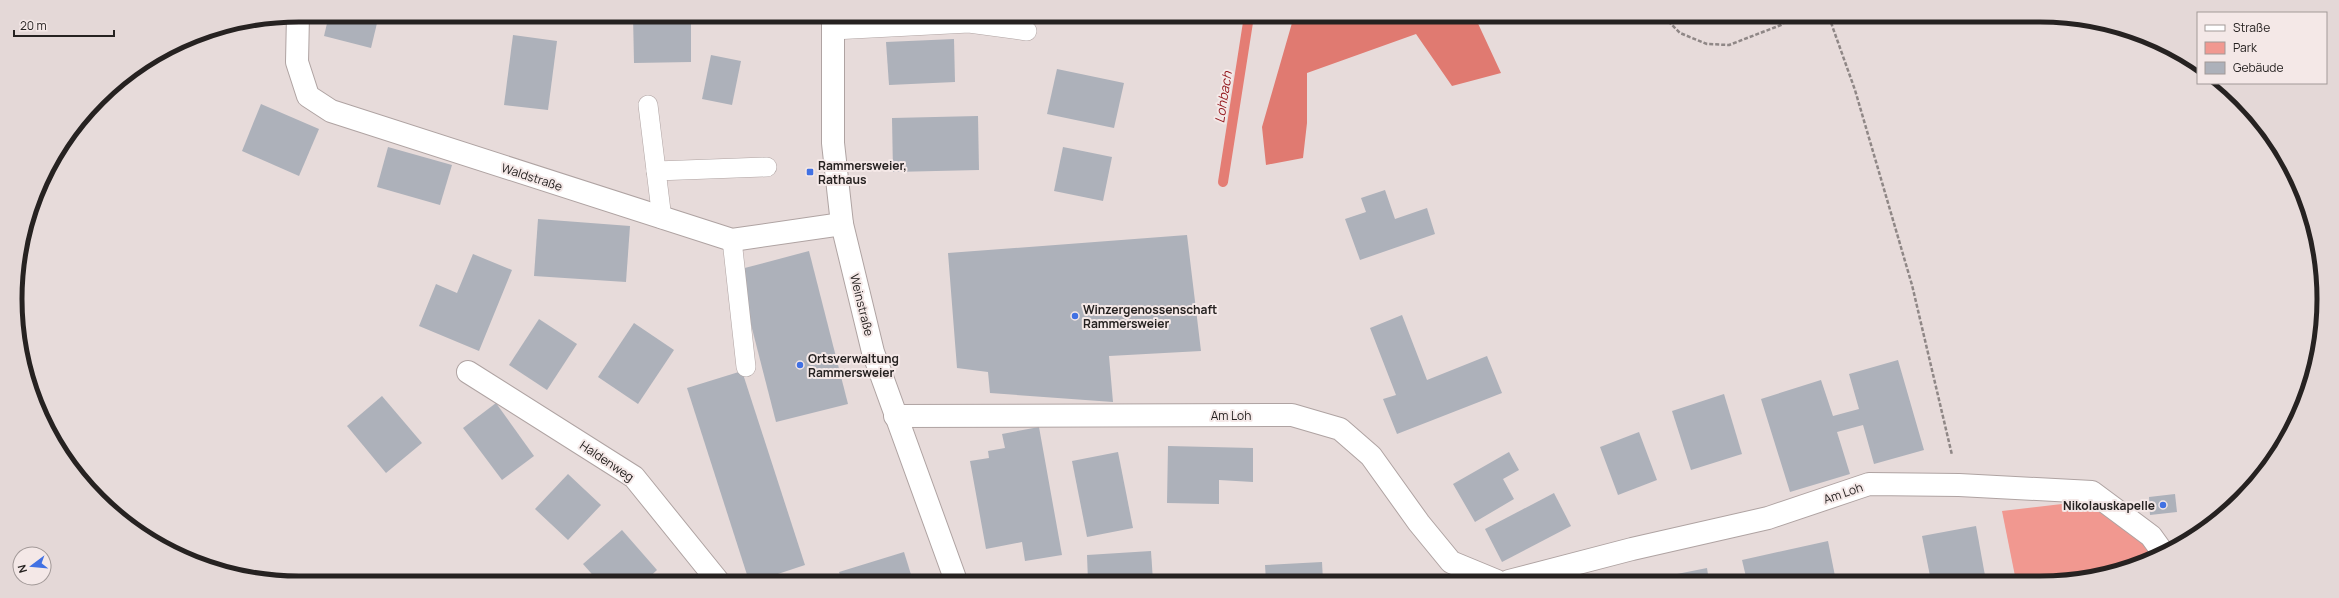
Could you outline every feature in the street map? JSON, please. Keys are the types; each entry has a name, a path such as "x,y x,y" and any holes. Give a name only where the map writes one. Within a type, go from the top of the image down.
{"street":[{"name":"Waldstraße","path":"298,22 297,62 308,96 331,112 662,219 732,240 842,224"},
{"name":"Weinstraße","path":"833,23 833,143 842,224 873,352 954,576"},
{"name":"Haldenweg","path":"468,372 634,477 714,576"},
{"name":"Am Loh","path":"895,416 1292,415 1340,429 1370,456 1419,523 1451,562 1485,576"},
{"name":"Am Loh","path":"1528,576 1632,549 1768,518 1869,484 1959,485 2092,492 2151,536 2160,548"}],"lane":[{"path":"833,23 970,23 1027,31"},
{"path":"648,105 662,219"},
{"path":"656,171 767,167"},
{"path":"732,240 746,367"}],"path":[{"path":"1669,22 1680,33 1707,44 1730,45 1785,22"},
{"path":"1831,22 1855,90 1912,285 1959,485"}],"green space":[{"path":"2062,504 2080,504 2109,513 2152,552 2112,567 2094,571 2076,574 2015,576 2002,511"}],"shaded area":[{"path":"1292,22 1477,22 1501,73 1452,86 1416,34 1307,73 1307,123 1303,158 1266,165 1262,127"}],"building":[{"path":"327,22 377,22 371,48 324,36"},
{"path":"633,22 691,22 691,62 634,63"},
{"path":"513,35 557,41 548,110 504,105"},
{"path":"954,39 955,82 889,85 886,42"},
{"path":"711,55 741,61 732,105 702,99"},
{"path":"1057,69 1124,83 1114,128 1047,114"},
{"path":"261,104 319,129 299,176 242,151"},
{"path":"978,116 979,170 893,172 892,118"},
{"path":"388,147 452,165 440,205 377,187"},
{"path":"1063,147 1112,157 1103,201 1054,191"},
{"path":"1385,190 1395,219 1427,208 1435,234 1360,260 1345,219 1366,212 1361,198"},
{"path":"538,219 630,226 626,282 534,276"},
{"name":"Winzergenossenschaft Rammersweier","path":"1187,235 1201,351 1109,356 1113,402 990,393 988,372 957,368 948,253"},
{"name":"Ortsverwaltung Rammersweier","path":"809,251 848,404 776,422 737,270"},
{"path":"473,254 512,270 479,351 419,326 436,284 457,293"},
{"path":"1402,315 1427,380 1487,356 1502,393 1397,434 1383,399 1396,395 1370,328"},
{"path":"539,319 577,344 547,390 509,365"},
{"path":"634,323 674,350 638,404 598,377"},
{"path":"1898,360 1924,450 1874,464 1863,425 1837,432 1850,474 1790,492 1761,399 1821,380 1833,416 1859,409 1849,374"},
{"path":"742,371 805,565 772,576 747,576 687,388"},
{"path":"1724,394 1742,454 1691,470 1672,411"},
{"path":"382,396 422,443 386,473 347,426"},
{"path":"496,403 534,456 502,480 463,428"},
{"path":"1039,427 1062,555 1025,561 1022,542 986,549 970,461 989,458 988,451 1005,448 1002,434"},
{"path":"1639,432 1657,480 1618,495 1600,447"},
{"path":"1168,446 1253,448 1253,482 1219,480 1219,504 1167,503"},
{"path":"1118,452 1133,528 1087,537 1072,461"},
{"path":"1509,452 1519,470 1503,479 1514,499 1475,522 1453,484"},
{"path":"568,474 601,505 568,540 535,509"},
{"path":"1554,493 1571,526 1502,562 1485,529"},
{"name":"Nikolauskapelle","path":"2175,494 2177,512 2150,515 2149,497"},
{"path":"1976,526 1985,576 1930,576 1922,536"},
{"path":"622,530 657,570 650,576 594,576 583,564"},
{"path":"1828,541 1835,576 1746,576 1742,560"},
{"path":"1151,551 1153,576 1088,576 1087,555"},
{"path":"904,552 911,576 840,576 839,572"},
{"path":"1322,562 1323,576 1266,576 1265,565"},
{"path":"1707,568 1708,576 1667,576"}],"waterway":[{"name":"Lohbach","path":"1223,182 1248,22"}],"place":[{"name":"Rammersweier, Rathaus","path":"810,172"},
{"name":"Winzergenossenschaft Rammersweier","path":"1075,316"},
{"name":"Ortsverwaltung Rammersweier","path":"800,365"},
{"name":"Nikolauskapelle","path":"2163,505"}]}
